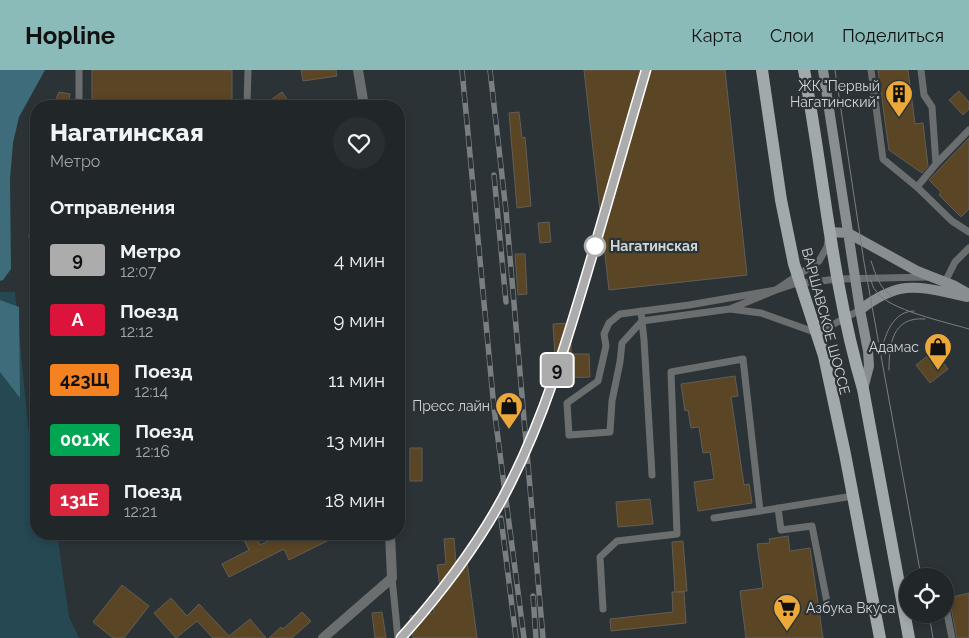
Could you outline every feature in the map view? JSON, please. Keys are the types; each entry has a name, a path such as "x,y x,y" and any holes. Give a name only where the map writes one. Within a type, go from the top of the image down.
{"main road":[{"name":"ВАРШАВСКОЕ ШОССЕ","path":"762,70 781,200 794,264 824,356 880,638"},
{"name":"ВАРШАВСКОЕ ШОССЕ","path":"804,70 838,279 853,355 863,389 909,638"}],"street":[{"path":"358,70 363,100"},
{"path":"823,70 868,351 869,366 863,389"},
{"path":"830,232 848,233 917,271 945,282 969,296"},
{"path":"860,310 886,292 914,287 931,288 969,296"},
{"path":"323,638 392,578 390,540"}],"lane":[{"path":"79,70 79,100"},
{"path":"247,100 248,70"},
{"path":"871,70 883,159 917,187 952,221 969,232"},
{"path":"921,70 924,95 932,107 936,164"},
{"path":"917,187 969,130"},
{"path":"776,290 689,305 620,314 609,323 604,334 606,346 598,381 567,403 568,435 610,432 612,401 622,344 642,321 730,309 776,290 799,280 819,261 827,246 830,232"},
{"path":"945,282 955,262 969,248"},
{"path":"799,280 933,277"},
{"path":"730,309 760,313 816,333 860,310"},
{"path":"641,311 652,475"},
{"path":"603,609 600,557 616,541 678,534 671,372 743,359 760,511"},
{"path":"714,518 853,496"},
{"path":"778,508 781,530 812,526 827,602"},
{"path":"392,578 398,638"},
{"path":"949,623 952,638"}],"shaded area":[{"path":"0,70 45,70 19,117 13,143 10,179 11,269 3,280 0,281"},
{"path":"0,292 15,292 30,444 30,540 58,540 69,617 79,638 0,638"},
{"path":"0,300 19,307 20,398 0,372"}],"building":[{"path":"92,70 232,70 232,100 92,100"},
{"path":"301,70 336,70 337,76 303,81"},
{"path":"584,70 725,70 747,275 609,290"},
{"name":"ЖК \"Первый Нагатинский\"","path":"878,70 908,70 915,124 923,123 928,166 922,173 889,150"},
{"path":"959,91 969,102 969,109 963,115 949,100"},
{"path":"59,92 70,94 69,100 56,100"},
{"path":"282,92 288,100 271,100"},
{"path":"519,112 522,138 525,137 531,206 517,208 509,113"},
{"path":"969,138 969,209 961,217 939,195 941,192 929,180"},
{"path":"549,222 551,242 540,243 538,223"},
{"path":"515,254 525,254 527,294 518,295"},
{"path":"571,323 571,354 589,354 590,377 560,378 559,355 555,356 553,324"},
{"path":"934,351 948,369 930,383 916,365"},
{"path":"735,376 738,396 731,397 744,485 749,484 752,503 698,511 694,482 714,479 710,452 703,453 699,427 691,428 688,410 685,411 681,384"},
{"path":"410,448 422,448 422,481 410,481"},
{"path":"650,499 653,524 618,527 616,502"},
{"path":"788,536 790,551 810,548 823,638 746,638 740,591 763,588 757,544 770,543 769,539"},
{"path":"454,538 456,563 467,562 477,638 413,638 410,616 434,613 432,597 441,595 437,565 446,564 444,539"},
{"path":"244,540 258,540 260,545 270,540 329,540 289,560 284,549 229,577 222,564 249,550"},
{"path":"683,541 687,591 676,592 684,592 686,623 611,631 610,619 673,612 672,592 675,592 672,542"},
{"path":"122,585 149,606 124,638 113,638 93,622"},
{"path":"969,593 969,638 957,638 954,623 954,597"},
{"path":"171,598 187,616 199,604 229,636 250,619 266,638 213,638 197,621 176,638 154,613"},
{"path":"302,612 311,621 292,638 269,638 281,627 283,629"},
{"path":"382,612 386,638 375,638 372,613"}],"tram line":[{"path":"835,70 864,262 920,568"},
{"path":"871,261 881,285 892,296"},
{"path":"871,280 873,287 882,298 892,304 905,310 969,329"},
{"path":"882,350 888,330 896,319 907,312 914,311"},
{"path":"889,370 892,342 899,327 905,322 914,319 925,319"},
{"path":"930,623 933,638"}],"railway":[{"path":"462,70 494,408 524,638"},
{"path":"490,70 506,211 543,638"},
{"path":"494,175 506,302"},
{"path":"501,518 516,638"},
{"path":"533,596 536,638"}],"metro line":[{"name":"9","path":"401,638 429,606 472,548 510,485 540,419 564,350 646,70"}],"place":[{"name":"ЖК \"Первый Нагатинский\"","path":"899,118"},
{"name":"Нагатинская","path":"595,246"},
{"name":"Адамас","path":"938,371"},
{"name":"Пресс лайн","path":"509,430"},
{"name":"Азбука Вкуса","path":"787,632"}]}
